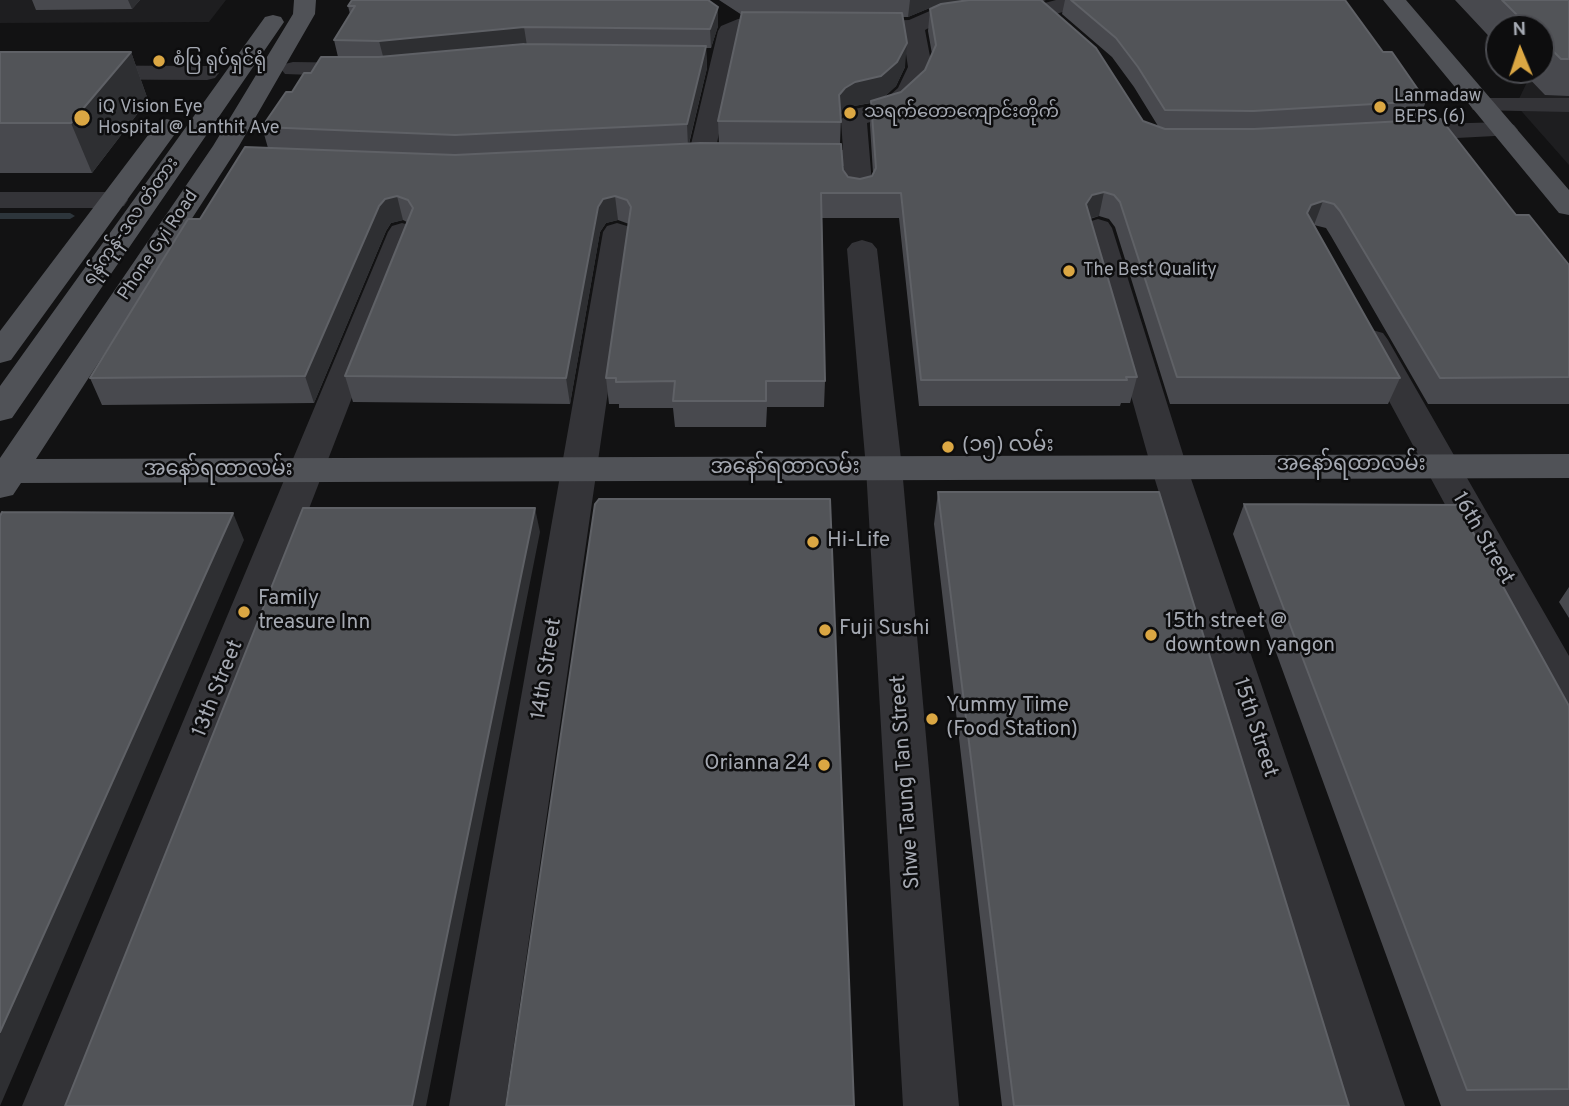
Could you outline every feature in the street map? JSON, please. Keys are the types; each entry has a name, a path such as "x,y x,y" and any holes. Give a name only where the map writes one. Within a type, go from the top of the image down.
{"main road":[{"path":"0,353 194,90 257,15 274,0"},
{"name":"ရန်ကုန်-ဒလ တံတား","path":"0,410 288,0"},
{"name":"Phone Gyi Road","path":"3,476 231,159 304,13 305,0"},
{"path":"1394,0 1569,207"},
{"name":"အနော်ရထာလမ်း","path":"3,476 307,470 1569,466"}],"street":[{"path":"834,26 913,27 932,17 995,5 1051,19 1079,0"},
{"path":"702,158 729,31 729,20 808,26"},
{"path":"858,194 854,120 864,114 889,109 909,91 920,67 913,27"},
{"path":"694,58 722,58"},
{"path":"293,69 384,70"},
{"path":"0,72 194,90"},
{"path":"0,86 194,90"},
{"path":"1482,105 1569,105"},
{"path":"1375,134 1505,130"},
{"path":"765,157 855,158"},
{"path":"0,200 114,200"},
{"name":"15th Street","path":"1098,228 1169,467 1377,1106"},
{"name":"13th Street","path":"50,1106 402,232"},
{"name":"14th Street","path":"477,1106 617,232"},
{"name":"Shwe Taung Tan Street","path":"862,249 884,468 931,1106"},
{"name":"16th Street","path":"1355,309 1569,694"}],"shaded area":[{"path":"0,0 226,0 209,22 0,23"},
{"path":"1455,0 1569,0 1569,165 1516,105 1526,84 1555,84 1555,14 1485,14 1485,19"}],"building":[{"path":"352,0 708,0 718,7 710,29 524,27 379,41 334,40 355,6 348,6"},
{"path":"969,0 1041,0 1096,48 1143,121 1165,129 1254,129 1441,119 1516,215 1529,215 1569,265 1569,377 1440,378 1340,211 1334,204 1323,201 1311,205 1307,213 1400,378 1177,377 1120,202 1114,195 1104,192 1092,195 1086,204 1137,377 1126,377 1127,380 921,380 901,193 821,193 825,381 766,381 766,401 673,401 675,381 616,382 616,378 606,378 631,207 627,200 615,196 603,199 598,207 566,378 345,376 413,208 408,200 397,196 385,199 379,206 305,376 90,378 188,219 200,219 245,147 455,155 700,143 841,144 843,170 848,177 860,179 872,176 876,168 871,101 901,92 925,70 936,45 930,9 941,4"},
{"path":"1071,0 1345,0 1383,52 1392,52 1426,101 1253,111 1165,110 1116,38"},
{"path":"1502,0 1569,0 1569,59 1561,59 1555,53 1555,14 1516,14"},
{"path":"742,12 902,13 907,43 897,62 881,76 855,82 839,95 841,122 718,121"},
{"path":"524,44 706,46 687,124 455,135 262,127 286,92 292,92 304,73 311,73 321,57 379,57"},
{"path":"0,52 131,52 71,123 0,123"},
{"path":"938,492 1159,492 1349,1106 1014,1106"},
{"path":"599,499 830,499 854,1106 506,1106 595,504"},
{"path":"1244,504 1458,505 1569,706 1569,1089 1467,1090"},
{"path":"303,508 535,508 412,1106 65,1106"},
{"path":"2,512 233,513 0,1032 0,516"}],"waterway":[{"path":"0,216 70,216"}],"place":[{"name":"စံပြ ရုပ်ရှင်ရုံ","path":"159,61"},
{"name":"Lanmadaw BEPS (6)","path":"1380,107"},
{"name":"သရက်တောကျောင်းတိုက်","path":"850,113"},
{"name":"iQ Vision Eye Hospital @ Lanthit Ave","path":"82,118"},
{"name":"The Best Quality","path":"1069,271"},
{"name":"(၁၅) လမ်း","path":"948,447"},
{"name":"Hi-Life","path":"813,542"},
{"name":"Family treasure Inn","path":"244,612"},
{"name":"Fuji Sushi","path":"825,630"},
{"name":"15th street @ downtown yangon","path":"1151,635"},
{"name":"Yummy Time (Food Station)","path":"932,719"},
{"name":"Orianna 24","path":"824,765"}]}
